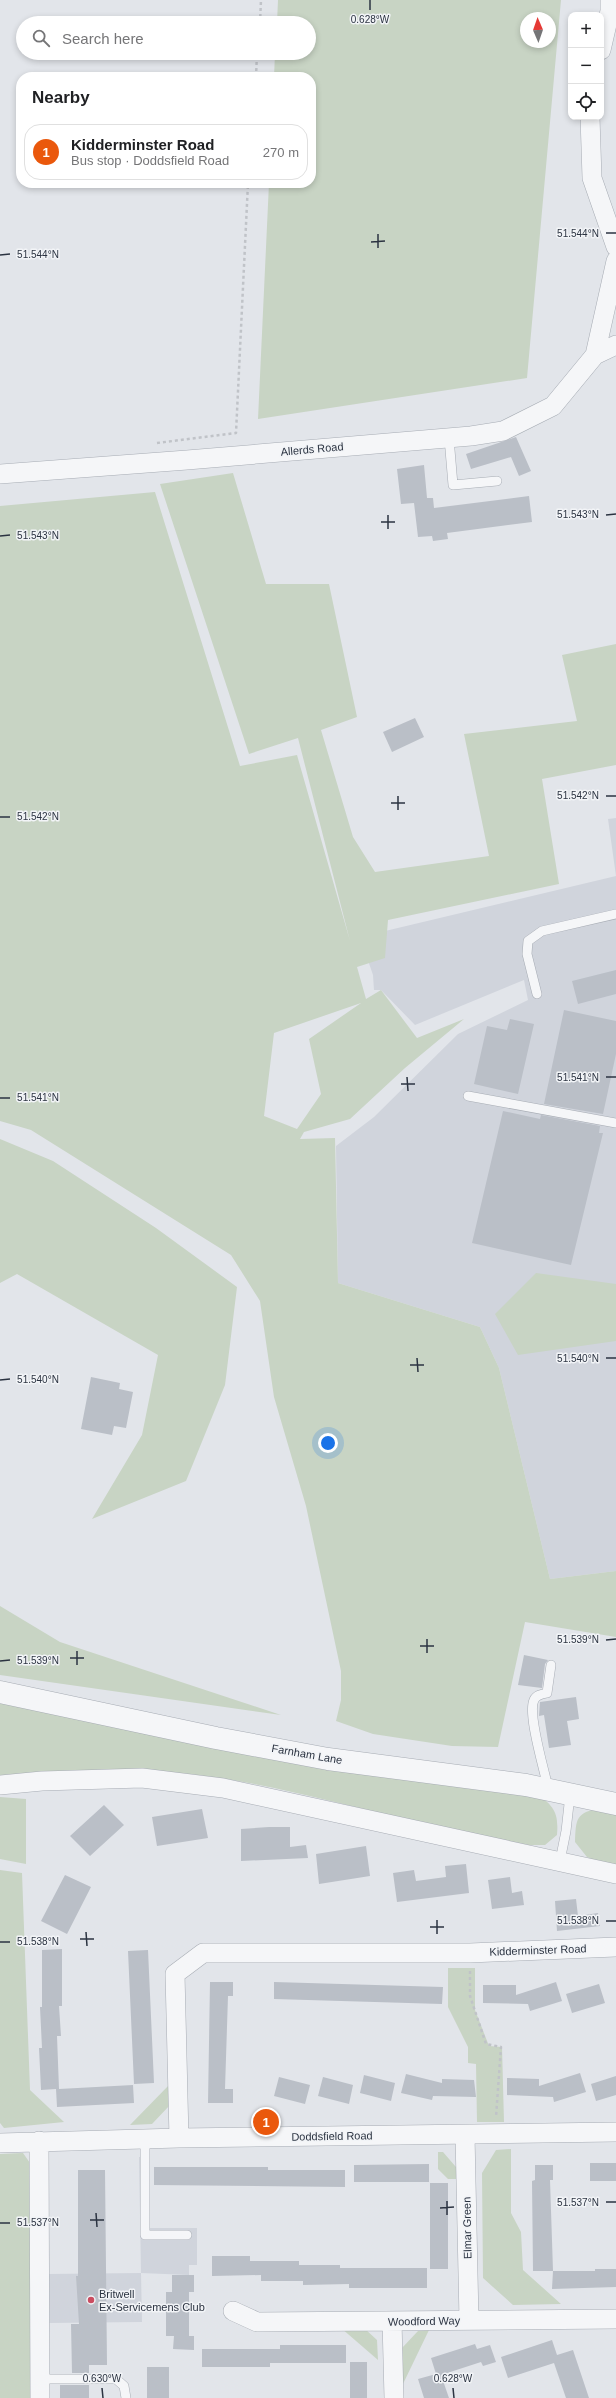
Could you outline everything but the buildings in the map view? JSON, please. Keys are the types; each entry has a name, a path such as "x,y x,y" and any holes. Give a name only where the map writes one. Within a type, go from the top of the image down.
{"street":[{"path":"601,48 612,4"},
{"path":"590,120 592,178 616,247"},
{"name":"Allerds Road","path":"595,355 616,261"},
{"name":"Allerds Road","path":"0,474 448,438 503,431 553,406 595,355 616,345"},
{"name":"Farnham Lane","path":"0,1692 216,1738 328,1759 526,1785 616,1804"},
{"path":"0,1785 42,1781 142,1778 223,1788 616,1874"},
{"name":"Kidderminster Road","path":"179,2138 175,1974 204,1953 470,1953 616,1947"},
{"name":"Doddsfield Road","path":"0,2143 179,2138 616,2132"},
{"name":"Elmar Green","path":"465,2135 469,2320"},
{"path":"38,2141 40,2398"},
{"name":"Woodford Way","path":"233,2311 257,2322 616,2319"},
{"path":"392,2321 394,2398"}],"lane":[{"path":"448,438 453,484 497,481"},
{"path":"537,994 526,954 528,941 542,931 616,914"},
{"path":"468,1096 616,1123"},
{"path":"548,1790 538,1747 533,1708 534,1700 537,1696 547,1693 549,1688 551,1665"},
{"path":"560,1861 566,1831 570,1795"},
{"path":"145,2140 145,2234 187,2235"},
{"path":"40,2379 116,2379 124,2386 126,2398"}],"path":[{"path":"260,16 261,0"},
{"path":"256,72 257,60"},
{"path":"156,443 236,433 248,188"},
{"path":"470,1953 470,1996 486,2044 500,2048 495,2134"}],"shaded area":[{"path":"616,818 616,876 608,819"},
{"path":"616,876 616,1571 550,1579 499,1368 480,1327 338,1283 336,1146 374,1117 458,1034 528,1000 524,980 415,1025 381,990 374,990 373,975 360,937"},
{"path":"139,2157 150,2157 150,2228 197,2228 197,2265 189,2265 189,2275 141,2273"},
{"path":"141,2273 142,2322 48,2323 48,2274"}],"green space":[{"path":"278,0 561,0 527,378 258,419 269,188 316,188 316,72 274,72 275,60 316,60 316,16 277,16"},
{"path":"233,473 266,584 329,584 357,717 321,730 353,837 375,872 489,856 464,734 577,721 562,655 616,644 616,765 542,779 559,884 388,920 385,958 357,967 366,999 381,990 417,1038 464,1019 405,1068 350,1119 304,1132 300,1139 335,1138 338,1283 480,1327 499,1368 550,1579 616,1571 616,1637 525,1622 498,1747 452,1746 373,1734 336,1721 341,1700 341,1671 306,1506 274,1397 260,1301 231,1255 31,1130 0,1121 0,506 155,492 240,766 297,755 350,941 298,738 249,754 160,484","holes":["361,1003 309,1039 321,1094 297,1129 264,1116 274,1033"]},
{"path":"0,1139 53,1161 156,1228 237,1287 225,1385 186,1481 92,1519 142,1435 158,1355 17,1274 0,1283"},
{"path":"536,1273 616,1284 616,1341 518,1355 495,1314"},
{"path":"0,1606 60,1642 281,1715 0,1675"},
{"path":"0,1698 535,1791 550,1805 556,1814 557,1835 545,1845 529,1845 420,1823 279,1789 215,1777 183,1773 113,1770 0,1775"},
{"path":"0,1797 26,1799 26,1864 0,1859"},
{"path":"600,1808 616,1812 616,1869 587,1857 575,1842 576,1827 579,1818 586,1812"},
{"path":"0,1870 22,1873 30,2090 64,2122 4,2128 0,2123"},
{"path":"448,1968 475,1968 475,2010 489,2046 502,2047 504,2122 477,2122 476,2064 468,2063 468,2047 448,2007"},
{"path":"169,2085 170,2105 152,2124 130,2125"},
{"path":"511,2149 511,2213 521,2232 523,2270 561,2304 513,2305 483,2278 482,2173 496,2150"},
{"path":"438,2152 443,2152 462,2174 462,2179 448,2179 438,2169"},
{"path":"23,2153 30,2163 30,2398 0,2398 0,2154"},
{"path":"341,2328 364,2328 377,2340 378,2360"},
{"path":"429,2330 402,2386 402,2348 418,2331"}],"place":[{"name":"Kidderminster Road","path":"266,2122"},
{"name":"Britwell Ex-Servicemens Club","path":"91,2300"}]}
